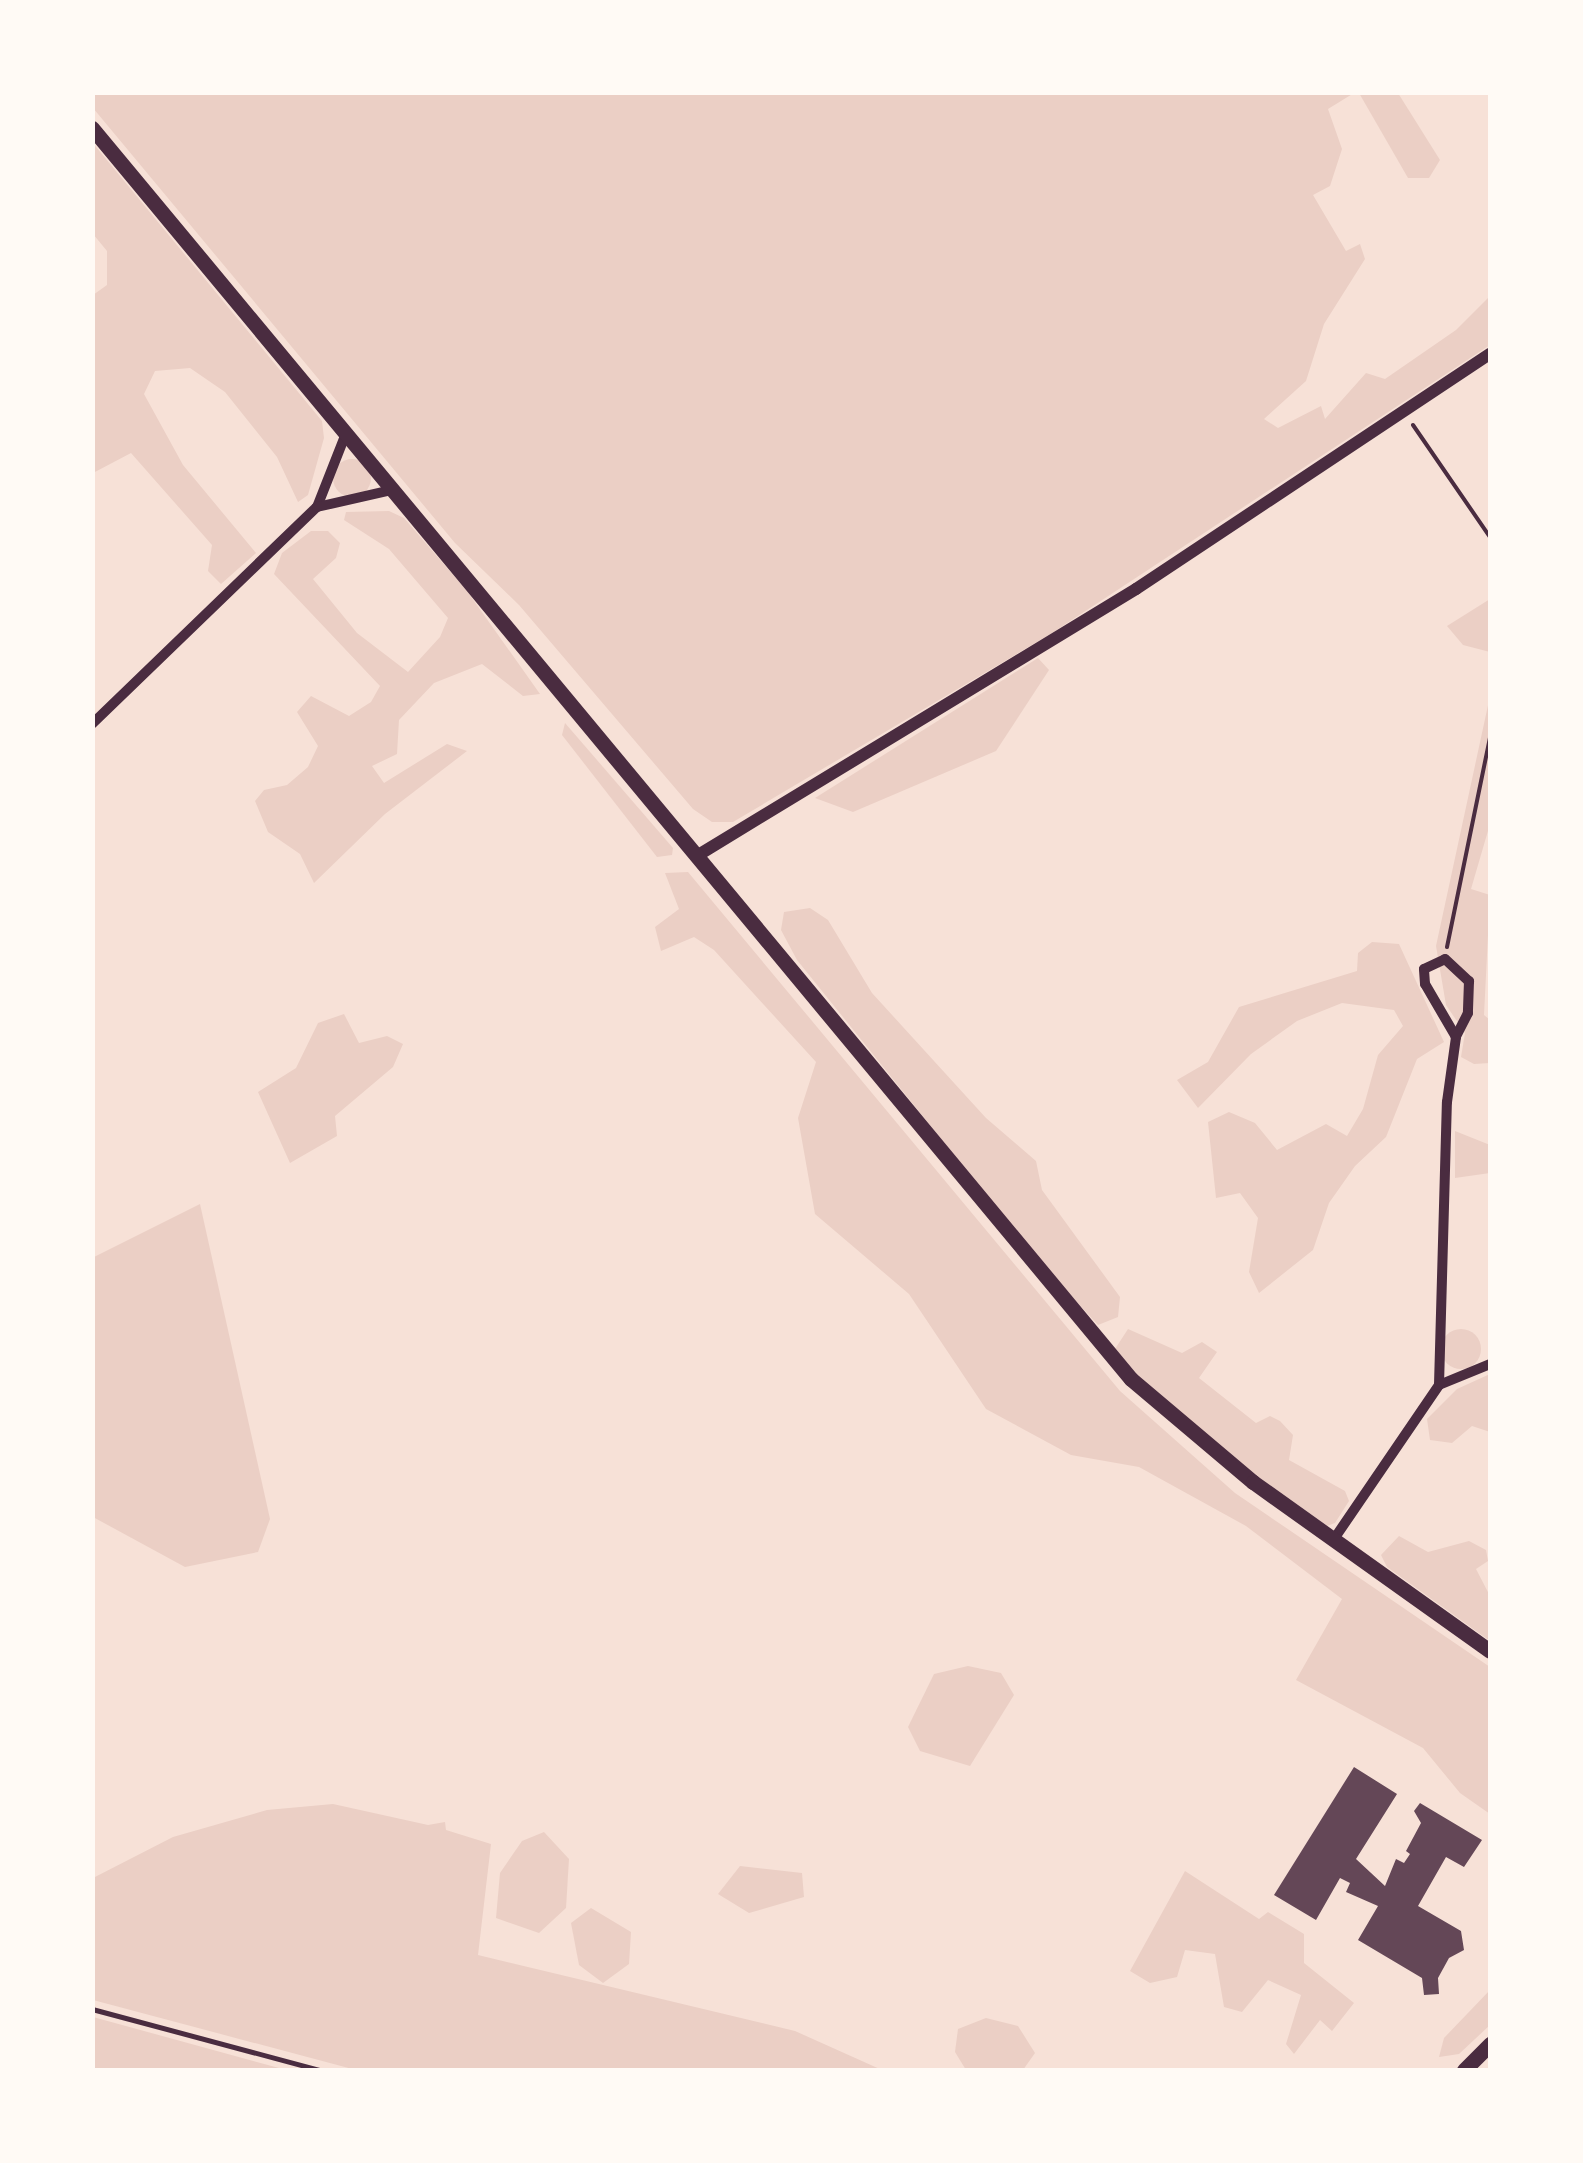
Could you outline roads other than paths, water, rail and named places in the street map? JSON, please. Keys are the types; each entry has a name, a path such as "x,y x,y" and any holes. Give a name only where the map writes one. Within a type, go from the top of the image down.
{"main road":[{"path":"92,128 263,340 700,854 1131,1379 1253,1482 1490,1651"},
{"path":"1464,2070 1490,2044"}],"street":[{"path":"700,854 1136,589 1490,354"},
{"path":"92,724 317,508 346,436"},
{"path":"317,508 390,490"},
{"path":"1440,1385 1447,1102 1456,1037 1468,1013 1469,980 1445,959 1424,969 1425,984 1456,1037"},
{"path":"1334,1539 1440,1385 1490,1364"}],"lane":[{"path":"92,2009 319,2070"}]}
